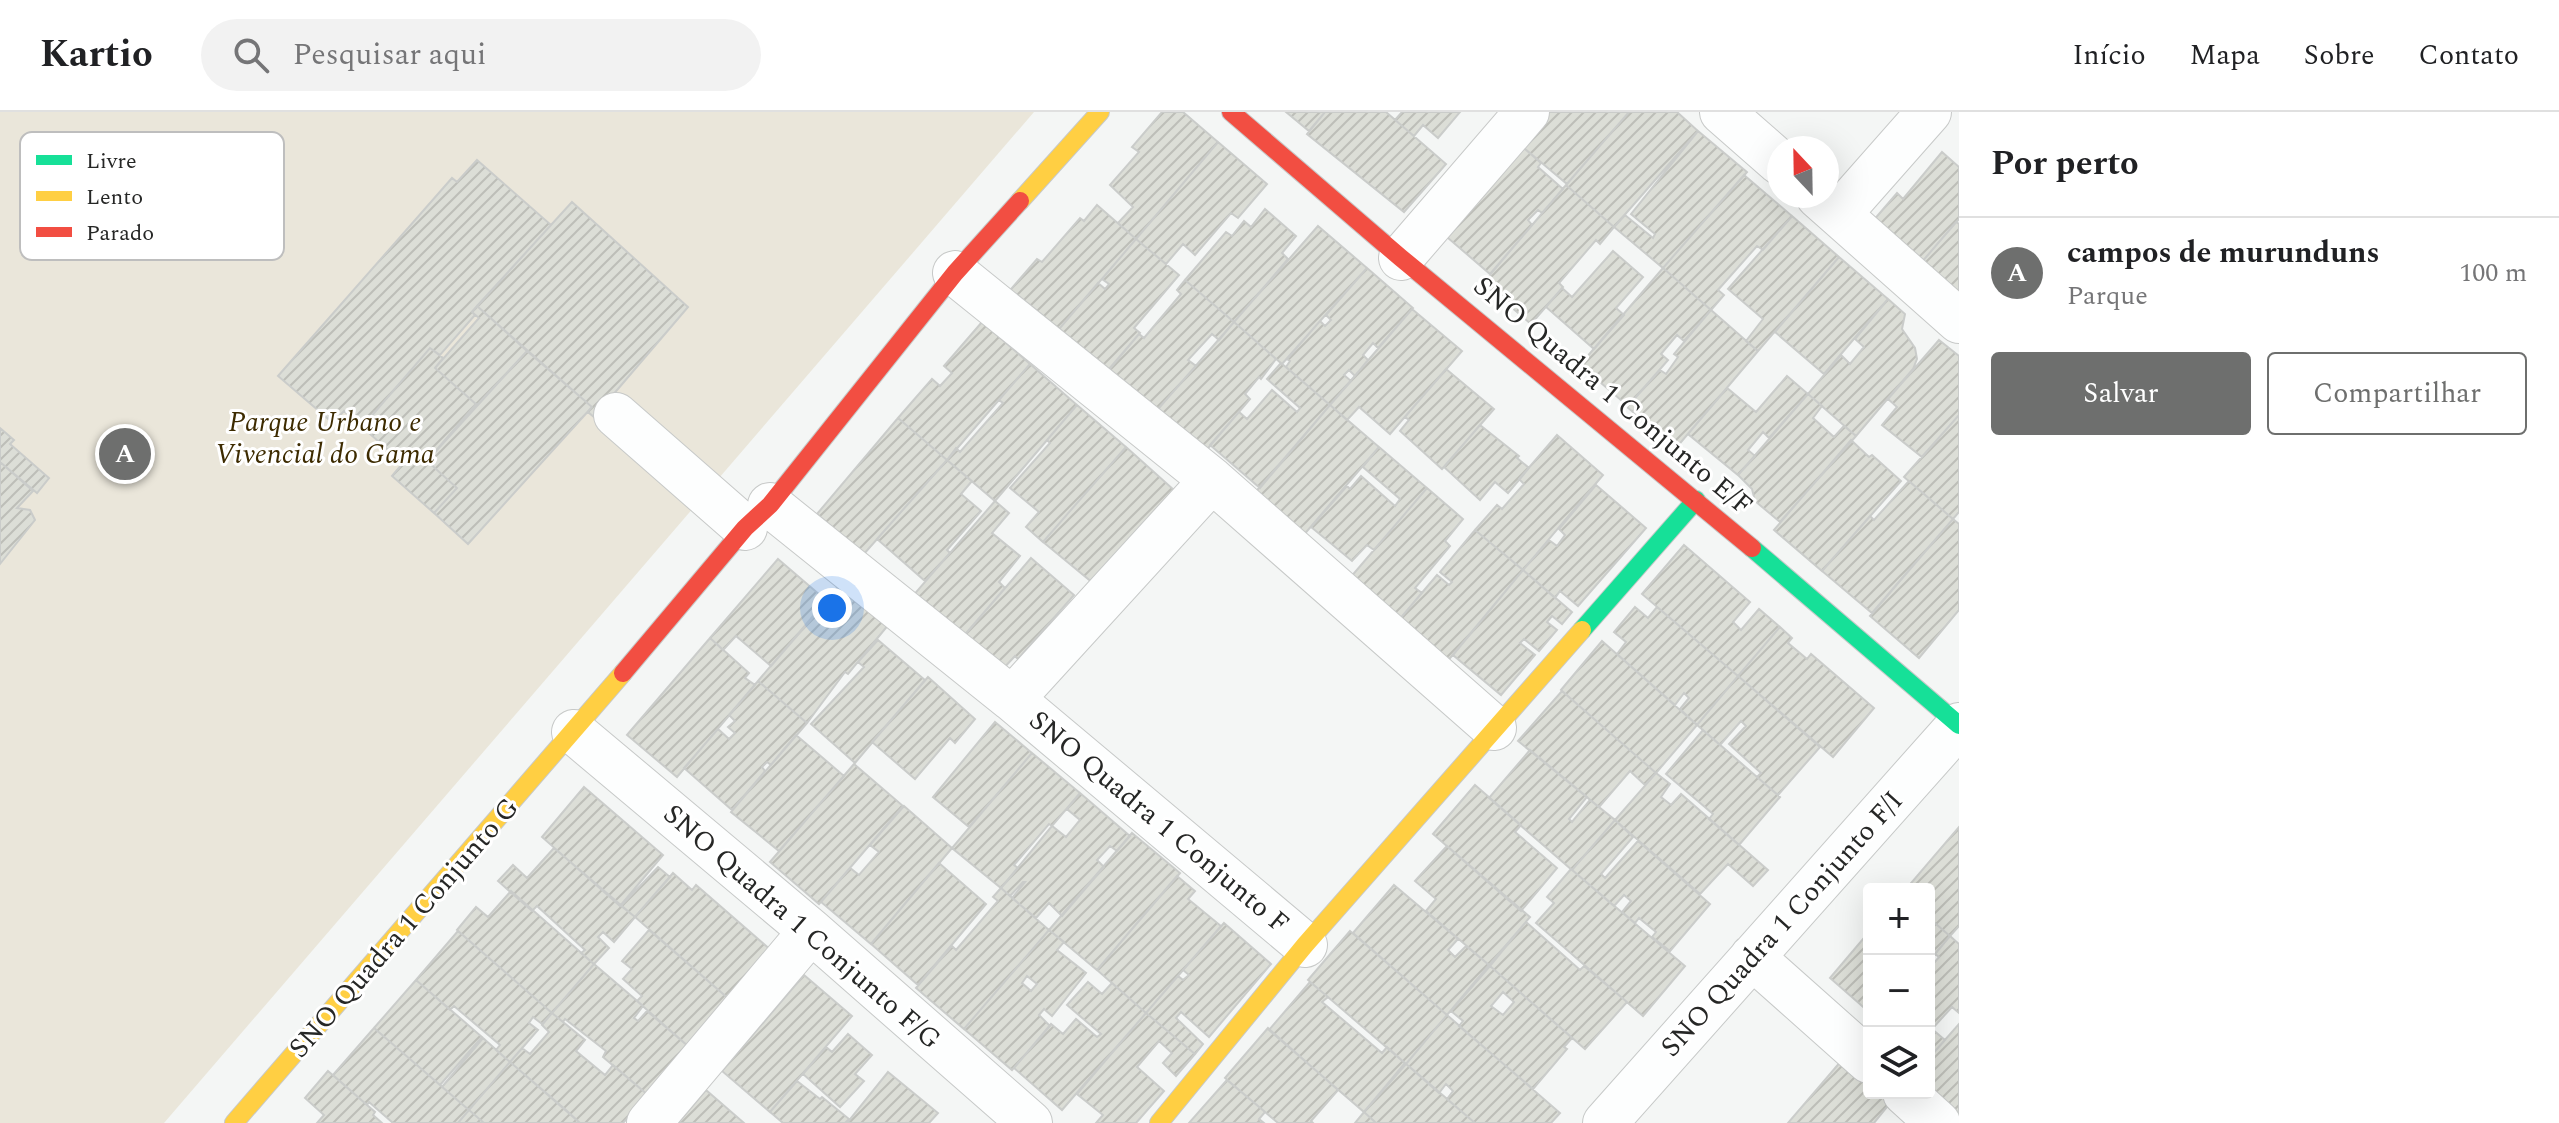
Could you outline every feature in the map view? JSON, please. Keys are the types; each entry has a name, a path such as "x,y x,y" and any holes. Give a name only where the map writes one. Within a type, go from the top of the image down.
{"street":[{"path":"574,732 758,517 955,273 1100,112"},
{"name":"SNO Quadra 1 Conjunto E/F","path":"1231,112 1401,258 1696,500 1959,725"},
{"path":"1401,258 1527,112"},
{"path":"1722,112 1767,151"},
{"path":"1839,195 1929,112"},
{"path":"1831,208 1959,321"},
{"path":"955,273 1212,480 1494,728"},
{"name":"SNO Quadra 1 Conjunto F","path":"616,415 1012,699 1305,945"},
{"name":"SNO Quadra 1 Conjunto F","path":"1012,699 1212,480"},
{"name":"SNO Quadra 1 Conjunto F","path":"1159,1123 1305,945 1696,500"},
{"name":"SNO Quadra 1 Conjunto F/I","path":"1605,1123 1959,725"},
{"name":"SNO Quadra 1 Conjunto F/G","path":"574,732 811,931 1030,1123"},
{"name":"SNO Quadra 1 Conjunto G","path":"234,1123 574,732"},
{"path":"649,1123 811,931"},
{"path":"1752,957 1863,1056"},
{"path":"1912,1099 1938,1123"}],"green space":[{"name":"Parque Urbano e Vivencial do Gama","path":"0,112 1034,112 164,1123 0,1123"}],"building":[{"path":"1162,112 1183,112 1218,142 1136,239 1118,223 1133,207 1110,185 1139,152 1132,147"},
{"path":"1286,112 1325,112 1309,131"},
{"path":"1325,112 1386,112 1446,164 1404,212 1307,134"},
{"path":"1402,112 1460,112 1438,138 1423,125 1414,136 1395,120"},
{"path":"1545,112 1629,112 1567,184 1518,143"},
{"path":"1629,112 1677,112 1698,131 1614,227 1566,185"},
{"path":"1698,131 1747,172 1663,268 1614,227 1625,215 1653,238 1655,234 1631,214"},
{"path":"1218,142 1267,184 1238,218 1231,213 1195,255 1183,244 1166,264 1136,239"},
{"path":"1518,143 1541,163 1538,167 1563,189 1542,213 1538,210 1528,220 1532,225 1490,274 1441,232"},
{"path":"1942,152 1959,167 1959,219 1915,270 1867,228 1897,193 1903,199"},
{"path":"477,160 551,225 472,312 475,315 440,355 430,348 362,427 344,411 333,423 278,376 452,178 457,182"},
{"path":"1744,175 1767,195 1767,208 1783,208 1792,216 1763,250 1757,246 1718,290 1724,295 1711,310 1663,268"},
{"path":"1566,185 1614,227 1600,244 1596,240 1559,283 1563,287 1531,324 1483,283"},
{"path":"572,202 688,307 594,417 588,412 592,407 477,306"},
{"path":"1097,205 1136,239 1054,335 1006,295 1037,259 1042,262 1080,218 1084,221"},
{"path":"1265,209 1296,236 1282,253 1288,259 1234,322 1185,280 1226,232 1232,236 1244,221 1251,227"},
{"path":"1792,216 1839,257 1758,351 1746,341 1763,319 1728,289"},
{"path":"1956,222 1959,224 1959,308 1915,270"},
{"path":"1318,226 1367,268 1282,364 1234,322"},
{"path":"1136,239 1179,275 1134,328 1140,333 1103,377 1054,335 1098,283 1105,289 1109,284 1102,279"},
{"path":"1613,251 1643,277 1616,308 1624,315 1594,349 1546,307 1562,288 1572,297"},
{"path":"1839,257 1888,299 1824,374 1775,332"},
{"path":"1367,268 1413,308 1378,348 1373,343 1363,355 1368,360 1355,376 1349,370 1344,375 1351,381 1330,405 1286,367 1290,361 1287,359 1320,321 1325,326 1331,320 1326,315"},
{"path":"1663,268 1711,310 1684,341 1677,335 1661,354 1668,360 1628,406 1580,365"},
{"path":"1185,280 1234,322 1219,340 1212,334 1188,360 1196,366 1150,418 1103,376 1139,334 1144,338 1181,294 1177,290"},
{"path":"1888,299 1905,314 1902,329 1915,348 1917,359 1913,369 1856,436 1808,394 1841,355 1850,364 1864,347 1855,339"},
{"path":"477,306 527,351 477,405 435,368 479,318 472,312"},
{"path":"1412,309 1462,351 1390,434 1359,407 1347,420 1330,405"},
{"path":"1711,310 1758,351 1676,448 1627,407 1660,370 1666,374 1678,357 1674,354"},
{"path":"982,322 1030,364 947,460 898,418 932,379 940,386 952,373 944,366"},
{"path":"1234,322 1276,359 1245,394 1250,399 1198,460 1152,416"},
{"path":"1939,340 1959,356 1959,415 1922,457 1882,425 1897,407 1888,399"},
{"path":"430,348 443,358 435,368 476,404 427,461 457,488 434,513 392,476 403,463 362,427"},
{"path":"527,351 592,407 468,544 434,513 457,488 427,461"},
{"path":"1281,363 1330,405 1260,488 1210,445 1239,412 1247,419 1272,390 1297,412 1300,408 1267,379"},
{"path":"1030,364 1077,405 995,501 947,460 956,448 960,452 1003,403 999,400"},
{"path":"1446,369 1494,409 1442,469 1400,431 1409,420 1405,417"},
{"path":"1787,376 1808,394 1769,438 1763,432 1748,450 1755,456 1738,475 1688,434 1727,388 1756,412"},
{"path":"1808,394 1822,406 1813,418 1834,437 1844,426 1856,436 1780,522 1755,501 1752,489 1738,475"},
{"path":"1077,405 1126,447 1043,542 1026,527 1039,512 1010,488 1050,443 1047,440"},
{"path":"1330,405 1379,447 1296,544 1247,502"},
{"path":"1959,415 1959,512 1953,519 1904,477"},
{"path":"898,418 947,460 863,555 817,514"},
{"path":"1480,425 1519,456 1517,458 1529,468 1508,493 1495,482 1480,500 1444,467"},
{"path":"0,428 14,440 10,444 49,478 37,493 0,462"},
{"path":"1557,435 1603,475 1523,570 1475,530 1497,505 1502,509 1524,484 1519,479"},
{"path":"1851,440 1901,481 1822,571 1774,530"},
{"path":"1126,447 1174,490 1093,583 1043,542"},
{"path":"1379,447 1427,488 1374,550 1367,545 1352,561 1311,527 1347,486 1350,489 1361,476 1395,506 1400,499 1363,467"},
{"path":"947,460 972,481 961,494 981,511 925,581 877,539"},
{"path":"0,462 33,491 17,508 30,510 35,520 0,564"},
{"path":"1909,481 1953,519 1872,613 1822,571 1870,516 1874,520"},
{"path":"1596,485 1646,528 1578,606 1560,591 1555,598 1523,570 1549,540 1557,546 1565,535 1559,529"},
{"path":"1427,488 1463,519 1445,541 1450,546 1415,588 1422,593 1393,627 1344,585"},
{"path":"995,501 1009,513 992,533 1020,556 999,582 1005,588 962,638 911,598"},
{"path":"1953,519 1959,524 1959,610 1919,658 1870,616"},
{"path":"1475,530 1523,570 1441,669 1393,627 1437,575 1449,585 1452,582 1440,572"},
{"path":"1684,545 1750,602 1733,622 1741,630 1759,609 1780,627 1738,676 1642,594"},
{"path":"1031,558 1074,595 1018,659 1015,656 1003,669 963,637"},
{"path":"778,559 827,601 771,666 736,636 723,650 710,638"},
{"path":"1523,570 1572,612 1562,624 1552,616 1547,622 1557,630 1539,651 1524,639 1520,643 1535,655 1501,695 1453,655"},
{"path":"841,583 889,624 848,674 845,672 807,723 758,681"},
{"path":"1635,607 1648,618 1657,607 1738,676 1697,725 1680,709 1689,698 1684,693 1675,705 1617,654 1626,642 1614,632"},
{"path":"1780,627 1792,638 1788,643 1807,659 1811,654 1874,708 1833,757 1738,676"},
{"path":"710,638 749,673 745,678 755,685 677,777 627,735"},
{"path":"878,640 925,680 855,763 811,724 864,667 858,662"},
{"path":"1602,641 1697,725 1656,773 1561,690"},
{"path":"1738,676 1820,747 1778,795 1757,777 1761,773 1729,744 1746,726 1741,721 1720,745 1697,725"},
{"path":"928,677 975,719 955,743 950,738 915,779 872,742"},
{"path":"758,681 807,723 771,765 767,762 762,767 765,771 732,810 684,768 718,729 729,739 735,733 728,727 735,721 729,715"},
{"path":"1562,691 1656,773 1645,785 1630,771 1599,807 1518,741"},
{"path":"995,722 1032,753 969,827 933,797"},
{"path":"1703,730 1780,797 1739,845 1709,819 1713,814 1666,774"},
{"path":"796,735 844,776 779,851 731,812"},
{"path":"1530,750 1587,797 1569,819 1572,822 1590,800 1615,820 1572,870 1489,798"},
{"path":"1032,753 1080,793 1014,865 1018,868 1001,888 952,848"},
{"path":"854,764 903,806 819,904 770,862"},
{"path":"1656,773 1670,784 1661,797 1671,805 1681,794 1768,870 1753,886 1728,864 1700,894 1615,820"},
{"path":"1475,785 1521,825 1515,832 1557,868 1521,911 1433,834"},
{"path":"584,787 663,855 620,906 542,837"},
{"path":"1080,793 1130,836 1117,851 1110,846 1097,860 1104,867 1062,916 1049,903 1036,918 1012,898 1025,882 1010,896 1001,888 1052,826 1066,837 1080,820 1067,809"},
{"path":"904,806 952,848 871,944 821,902 850,868 859,875 879,852 870,845"},
{"path":"1615,820 1633,837 1601,874 1605,878 1638,841 1710,904 1670,951 1652,937 1656,932 1639,918 1635,923 1622,912 1631,901 1624,895 1614,906 1572,870"},
{"path":"1959,827 1959,926 1950,936 1935,923 1935,883 1911,883"},
{"path":"1132,833 1180,873 1097,970 1049,930"},
{"path":"1447,846 1530,917 1489,965 1426,911 1436,899 1415,881"},
{"path":"554,848 635,917 614,942 603,932 598,937 609,948 594,964 581,953 585,950 537,906 532,911 498,881 513,865 527,878"},
{"path":"939,863 986,904 918,985 871,944"},
{"path":"658,867 670,877 635,917 621,906"},
{"path":"1571,869 1685,966 1643,1016 1536,923 1554,903 1547,897"},
{"path":"673,873 692,890 696,885 772,951 730,1000 635,917"},
{"path":"1177,876 1195,891 1188,899 1221,926 1146,1013 1097,970"},
{"path":"1394,885 1458,939 1448,950 1455,957 1466,946 1489,965 1447,1015 1353,933"},
{"path":"1001,888 1049,930 964,1029 916,988 952,946 956,950 998,901 993,897"},
{"path":"511,891 594,964 552,1013 457,930 476,907 488,917"},
{"path":"1526,922 1580,970 1584,966 1627,1002 1585,1049 1490,966"},
{"path":"1224,923 1271,964 1209,1037 1181,1012 1176,1018 1203,1044 1195,1054 1146,1013 1178,976 1183,980 1189,975 1183,970"},
{"path":"1935,923 1950,936 1935,954"},
{"path":"649,930 730,1000 689,1047 637,1001 642,996 623,979 632,969 622,961"},
{"path":"1049,930 1064,942 1057,950 1086,973 1052,1016 1044,1009 1039,1015 1050,1026 1012,1070 964,1029","holes":["1027,976 1037,984 1031,991 1022,983"]},
{"path":"458,931 552,1013 542,1024 533,1017 529,1023 538,1030 510,1062 496,1050 500,1045 454,1006 450,1010 416,980"},
{"path":"1350,931 1447,1015 1406,1064 1308,980"},
{"path":"1950,936 1959,944 1959,1013 1952,1007 1935,1026 1935,962 1939,957 1935,954"},
{"path":"1863,939 1863,1007 1830,978"},
{"path":"594,964 643,1006 634,1018 638,1021 647,1011 689,1047 648,1095 603,1057 606,1051 565,1019 563,1022 552,1013"},
{"path":"1490,966 1572,1038 1564,1047 1567,1049 1533,1089 1459,1026 1463,1021 1451,1011","holes":["1503,992 1514,1002 1503,1015 1491,1006"]},
{"path":"804,975 852,1016 770,1112 722,1071"},
{"path":"416,980 482,1037 440,1085 374,1028"},
{"path":"1088,982 1102,994 1112,983 1146,1013 1062,1110 1014,1068 1051,1024 1063,1034 1076,1019 1097,1037 1101,1034 1067,1005"},
{"path":"1310,982 1328,997 1322,1002 1382,1053 1387,1047 1405,1063 1364,1112 1269,1030"},
{"path":"552,1013 585,1040 576,1051 605,1075 613,1065 648,1095 623,1123 580,1123 510,1062 522,1048 530,1054 549,1032 542,1025"},
{"path":"1146,1013 1195,1054 1176,1076 1163,1063 1172,1053 1159,1041 1137,1067 1164,1091 1136,1123 1096,1123 1103,1115 1077,1094"},
{"path":"1447,1015 1560,1113 1551,1123 1475,1123 1447,1099 1453,1091 1446,1084 1439,1093 1406,1064"},
{"path":"1959,1024 1959,1113 1935,1093 1935,1051"},
{"path":"374,1028 469,1110 458,1123 393,1123 333,1075"},
{"path":"1268,1028 1338,1090 1311,1121 1313,1123 1278,1123 1225,1078"},
{"path":"1935,1032 1945,1040 1935,1051"},
{"path":"848,1034 872,1055 855,1074 864,1081 840,1107 803,1074 826,1047 832,1052"},
{"path":"483,1038 510,1062 469,1110 442,1087"},
{"path":"1842,1060 1863,1078 1863,1099 1887,1099 1891,1102 1874,1123 1788,1123"},
{"path":"510,1062 580,1123 484,1123 469,1110"},
{"path":"1406,1064 1475,1123 1376,1123 1364,1112"},
{"path":"328,1071 375,1112 373,1115 382,1123 317,1123 324,1115 305,1098"},
{"path":"888,1072 938,1113 929,1123 847,1123"},
{"path":"1227,1080 1265,1112 1259,1119 1264,1123 1189,1123"},
{"path":"797,1081 849,1119 845,1123 783,1123 770,1112"},
{"path":"706,1090 744,1123 678,1123"},
{"path":"469,1110 484,1123 458,1123"},
{"path":"1364,1112 1374,1121 1376,1123 1355,1123"}],"traffic: fast":[{"path":"1582,630 1696,500"},
{"path":"1752,548 1959,725"}],"traffic: slow":[{"path":"1020,201 1100,112"},
{"path":"1159,1123 1305,945 1582,630"},
{"path":"234,1123 623,673"}],"traffic: jam":[{"path":"1231,112 1401,258 1752,548"},
{"path":"623,673 745,528 770,505 955,273 1020,201"}],"place":[{"name":"campos de murunduns","path":"125,454"}]}
